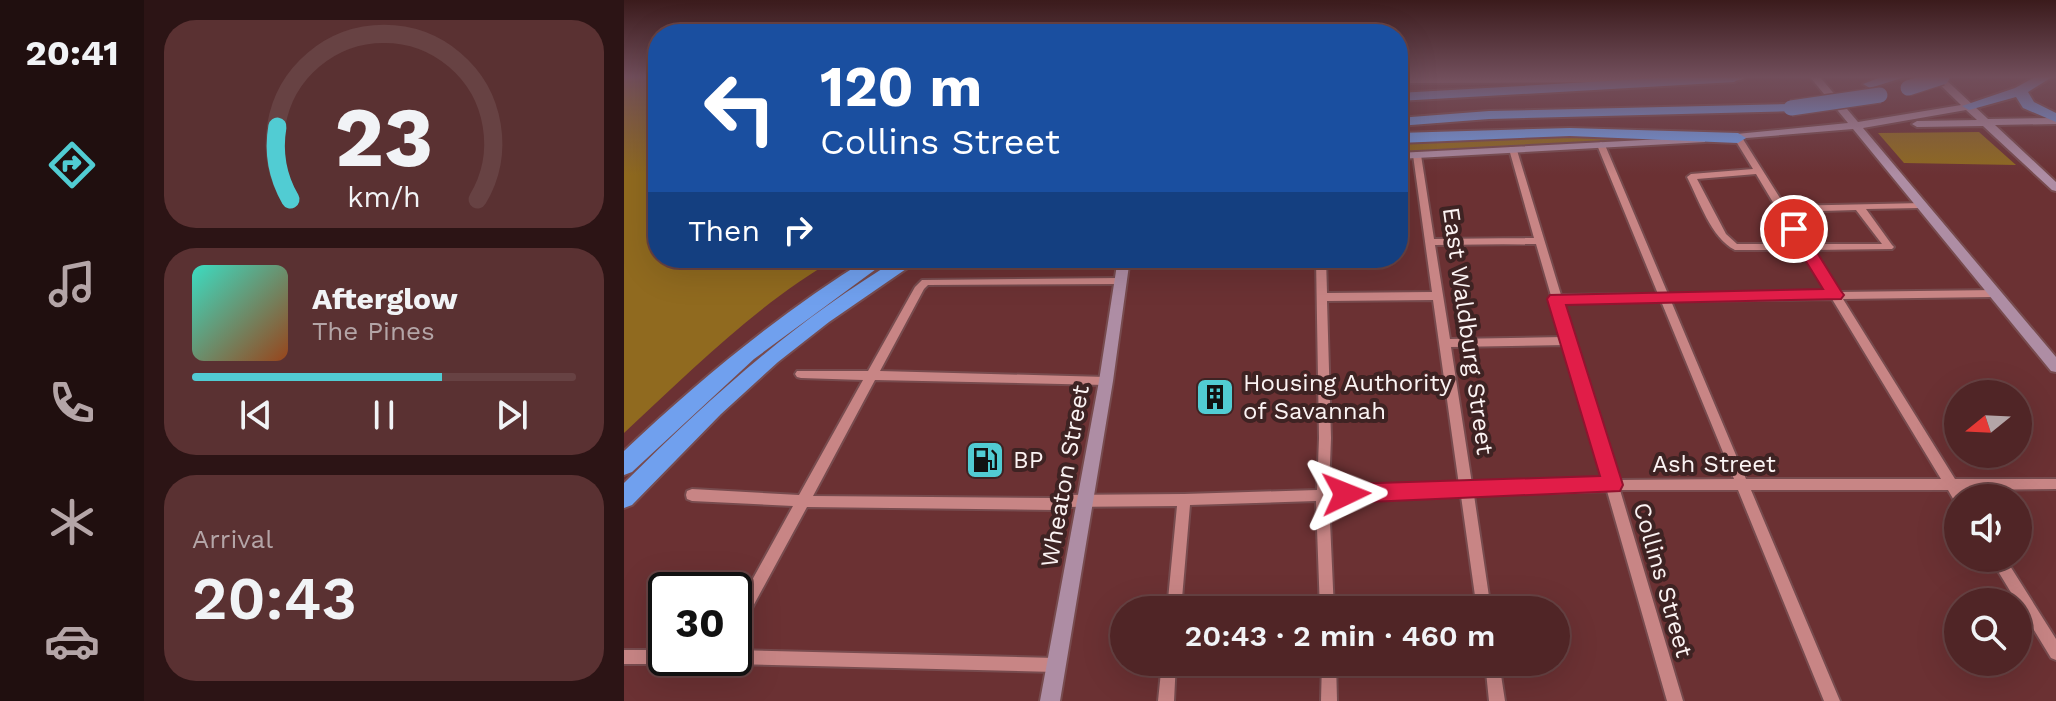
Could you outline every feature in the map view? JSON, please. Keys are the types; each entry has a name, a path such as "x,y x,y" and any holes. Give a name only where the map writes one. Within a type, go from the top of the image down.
{"highway":[{"path":"1408,121 1610,110"},
{"path":"2037,110 2056,120"},
{"path":"1408,138 1570,132 1738,138"},
{"path":"624,465 750,349 866,268"},
{"path":"624,498 697,424 770,357 844,302 897,268"}],"main road":[{"path":"1842,110 2056,367"},
{"path":"1408,155 1738,138 1873,124 1949,110"},
{"path":"1973,110 2056,188"},
{"path":"1873,124 2056,120"},
{"name":"Wheaton Street","path":"1050,701 1106,381 1122,268"}],"street":[{"path":"1738,138 1951,484"},
{"path":"1601,145 1832,701"},
{"name":"Collins Street","path":"1513,149 1675,701"},
{"name":"East Waldburg Street","path":"1417,155 1482,596"},
{"path":"1758,171 1691,177 1722,236 1735,247 1889,247 1859,207"},
{"path":"1782,209 1920,205"},
{"path":"1432,242 1540,241"},
{"path":"1321,268 1325,438 1322,495 1326,596"},
{"path":"752,593 915,294 926,282 1120,281"},
{"path":"1556,299 1993,293"},
{"path":"1321,297 1439,296"},
{"path":"1445,343 1569,341"},
{"path":"801,374 1106,381"},
{"name":"Ash Street","path":"692,495 801,501 1054,504 1466,488 1944,484"},
{"name":"Ash Street","path":"2032,487 2054,488"},
{"path":"1175,596 1184,500"},
{"path":"2006,572 2056,653"},
{"path":"624,657 648,657"},
{"path":"752,657 1056,665"},
{"path":"1166,701 1168,676"},
{"path":"1329,676 1329,701"},
{"path":"1494,676 1497,701"}],"shaded area":[{"path":"624,110 648,110 648,268 821,268 752,317 624,433"},
{"path":"1979,132 2016,165 1904,163 1878,133"},
{"path":"1554,137 1636,139 1408,152 1408,143"}],"place":[{"name":"Housing Authority of Savannah","path":"1215,397"},
{"name":"BP","path":"985,460"}],"route":[{"path":"1346,494 1613,485 1556,299 1835,295 1794,229"}]}
